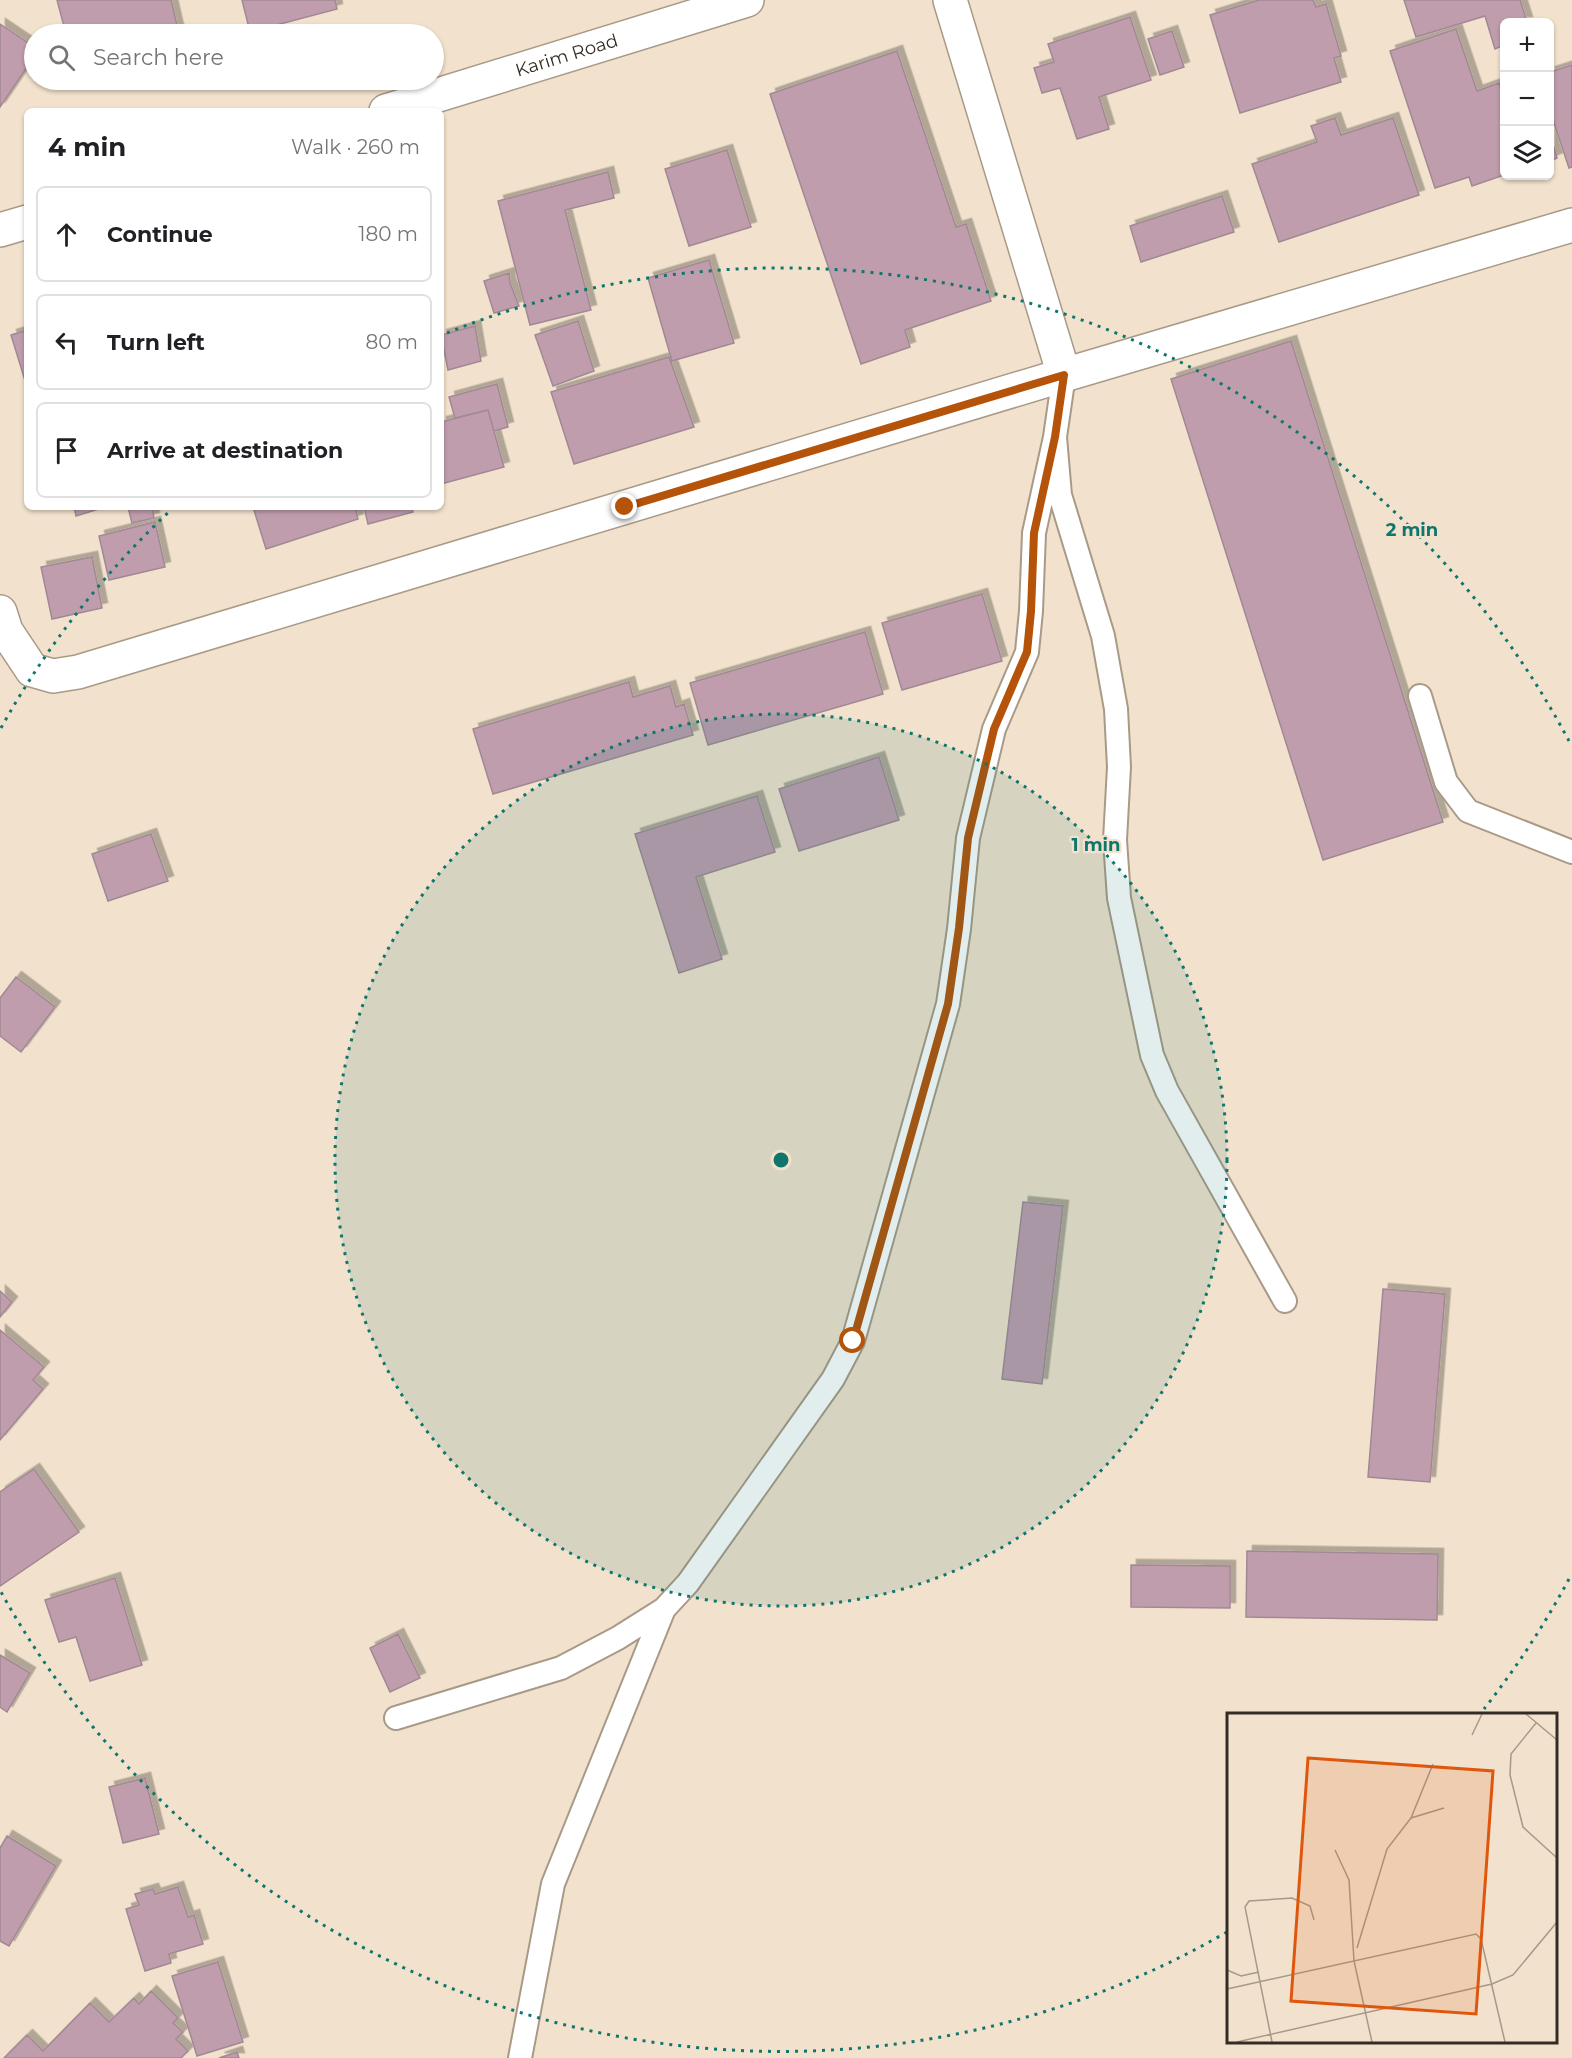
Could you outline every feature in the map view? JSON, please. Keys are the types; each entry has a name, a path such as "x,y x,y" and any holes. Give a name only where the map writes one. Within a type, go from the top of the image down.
{"street":[{"name":"Karim Road","path":"396,108 747,0"},
{"path":"950,0 1064,375"},
{"path":"0,230 24,223"},
{"path":"0,612 6,630 32,670 52,676 78,672 1064,375 1572,225"}],"lane":[{"path":"396,1718 561,1668 618,1638 664,1609 688,1583 833,1379 853,1341 948,1004 959,928 968,838 994,729 1027,652 1034,533 1055,437 1064,375"},
{"path":"1055,437 1060,495 1103,636 1116,709 1119,767 1115,840 1119,898 1152,1055 1167,1091 1285,1301"},
{"path":"1420,696 1446,782 1468,811 1572,852"},
{"path":"520,2058 553,1884 664,1609"}],"building":[{"path":"57,0 171,0 177,24 63,24"},
{"path":"242,0 335,0 337,9 280,24 248,24"},
{"path":"1259,0 1313,0 1316,7 1326,4 1341,56 1334,58 1341,82 1240,113 1210,15"},
{"path":"1404,0 1520,0 1526,18 1500,18 1500,47 1495,49 1485,16 1416,37"},
{"path":"1130,17 1151,80 1099,97 1109,129 1077,139 1060,88 1042,93 1034,68 1054,62 1048,44"},
{"path":"0,24 24,40 24,72 0,107"},
{"path":"1456,29 1477,91 1499,83 1500,176 1472,186 1469,177 1435,188 1390,51"},
{"path":"1172,31 1184,67 1160,75 1148,39"},
{"path":"897,51 956,227 966,224 991,301 905,330 910,347 861,364 770,94"},
{"path":"1572,65 1572,167 1569,168 1554,123 1554,71"},
{"path":"1335,118 1341,135 1393,118 1419,195 1279,242 1252,164 1317,142 1311,126"},
{"path":"727,150 751,227 689,246 665,169"},
{"path":"608,172 614,198 565,210 591,310 530,325 498,201"},
{"path":"1222,196 1234,232 1141,262 1130,226"},
{"path":"709,260 734,343 672,361 648,278"},
{"path":"509,273 510,283 519,306 494,313 484,281"},
{"path":"578,321 594,371 553,386 535,335"},
{"path":"475,326 481,361 448,370 444,334"},
{"path":"24,331 24,377 11,335"},
{"path":"1291,341 1443,822 1323,860 1171,379"},
{"path":"669,357 694,427 574,464 551,392"},
{"path":"497,384 508,427 494,431 488,410 455,418 449,397"},
{"path":"488,410 504,467 444,483 444,421"},
{"path":"75,510 95,510 76,516"},
{"path":"129,510 153,510 154,518 132,523"},
{"path":"254,510 356,510 358,519 266,549"},
{"path":"365,510 412,510 413,512 368,524"},
{"path":"155,522 165,567 109,580 99,536"},
{"path":"92,557 102,608 52,619 41,567"},
{"path":"982,594 1002,661 902,690 882,623"},
{"path":"865,632 883,694 708,745 690,683"},
{"path":"629,682 633,697 670,686 676,707 684,704 693,735 493,794 473,729"},
{"path":"879,757 899,820 799,851 779,789"},
{"path":"757,796 775,852 696,877 722,959 679,973 635,834"},
{"path":"151,834 168,881 108,901 92,854"},
{"path":"16,977 55,1007 21,1052 0,1036 0,998"},
{"path":"1023,1202 1063,1206 1042,1384 1002,1379"},
{"path":"1383,1289 1445,1294 1430,1482 1368,1477"},
{"path":"0,1291 12,1302 0,1317"},
{"path":"0,1330 44,1367 33,1380 43,1389 0,1440"},
{"path":"34,1469 79,1532 0,1586 0,1492"},
{"path":"1247,1551 1438,1554 1437,1620 1246,1617"},
{"path":"1131,1565 1230,1566 1230,1608 1131,1607"},
{"path":"115,1578 142,1665 90,1681 76,1637 59,1642 45,1600"},
{"path":"398,1634 420,1678 390,1692 370,1648"},
{"path":"0,1655 30,1673 7,1712 0,1707"},
{"path":"145,1778 159,1834 123,1843 109,1787"},
{"path":"7,1836 56,1866 9,1946 0,1941 0,1848"},
{"path":"178,1887 188,1917 194,1915 203,1944 169,1954 171,1963 145,1971 126,1909 139,1905 135,1894 153,1889 155,1894"},
{"path":"218,1962 243,2042 197,2056 172,1976"},
{"path":"151,1991 178,2018 173,2023 183,2032 176,2039 188,2051 181,2058 4,2058 27,2035 43,2051 90,2003 109,2022 134,1998 139,2004"},
{"path":"237,2052 239,2058 219,2058"}],"route":[{"path":"625,507 1064,375 1055,437 1034,533 1027,652 994,729 968,838 959,928 948,1004 853,1341"}]}
